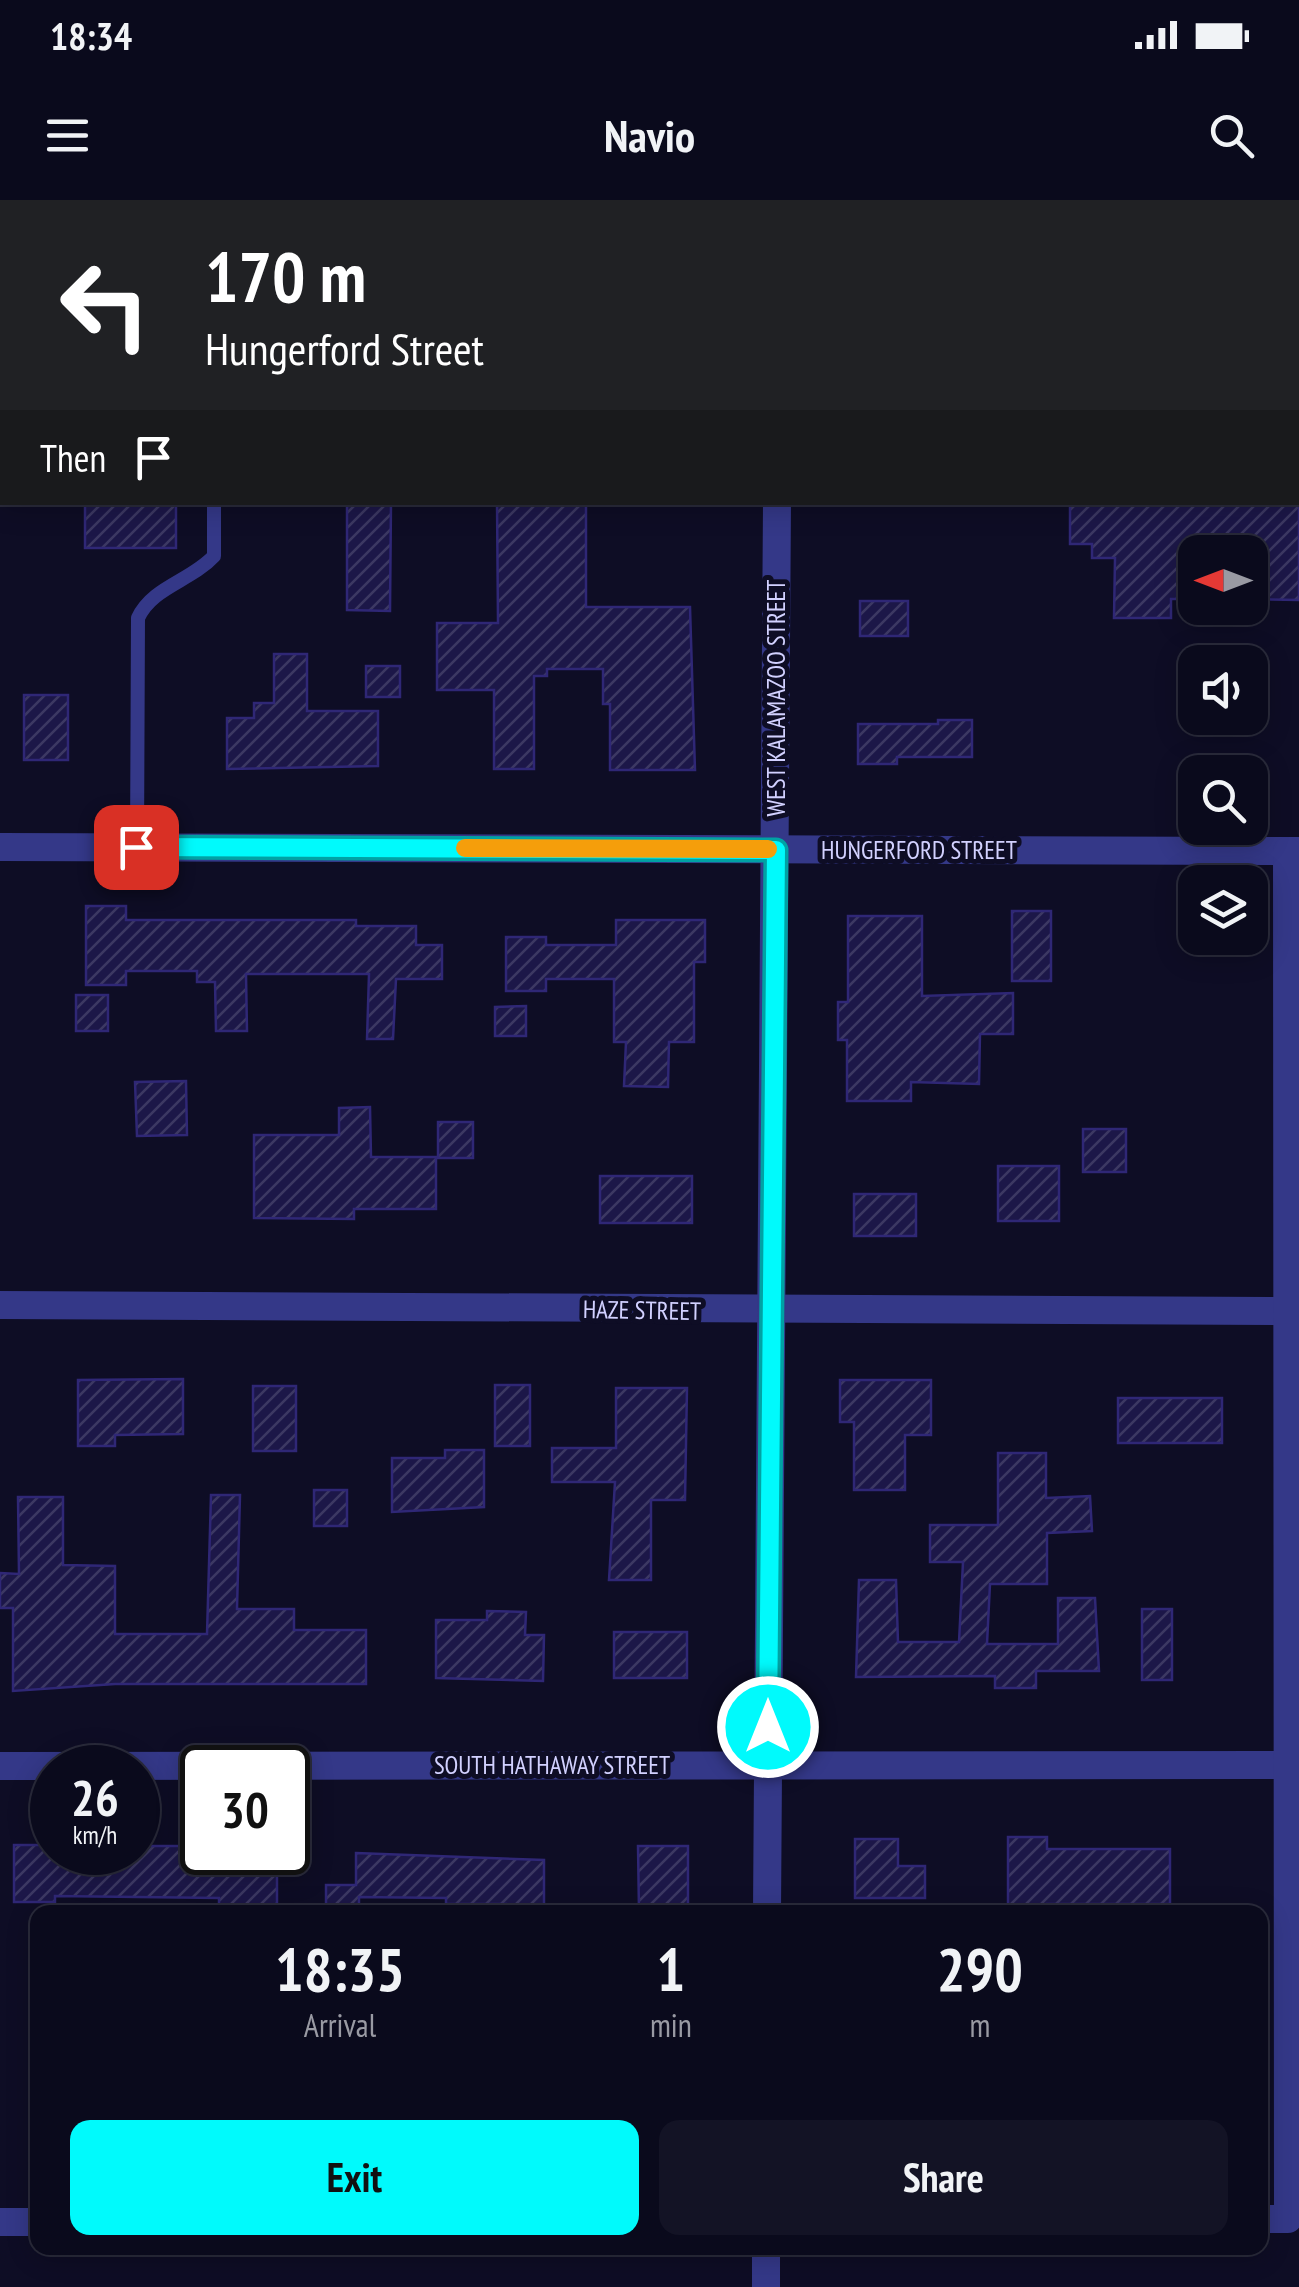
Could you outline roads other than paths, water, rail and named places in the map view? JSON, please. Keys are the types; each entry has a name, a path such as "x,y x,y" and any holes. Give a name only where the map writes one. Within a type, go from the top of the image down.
{"street":[{"name":"WEST KALAMAZOO STREET","path":"767,1905 777,505"},
{"name":"HUNGERFORD STREET","path":"0,847 1293,851"},
{"path":"1274,2219 1285,1765 1285,1311 1293,851"},
{"name":"HAZE STREET","path":"0,1304 771,1312 1285,1311"},
{"name":"SOUTH HATHAWAY STREET","path":"0,1766 1285,1765"},
{"path":"0,2222 30,2222"},
{"path":"766,2255 766,2287"}],"lane":[{"path":"136,847 138,618 148,597 178,586 214,556 214,505"}]}
